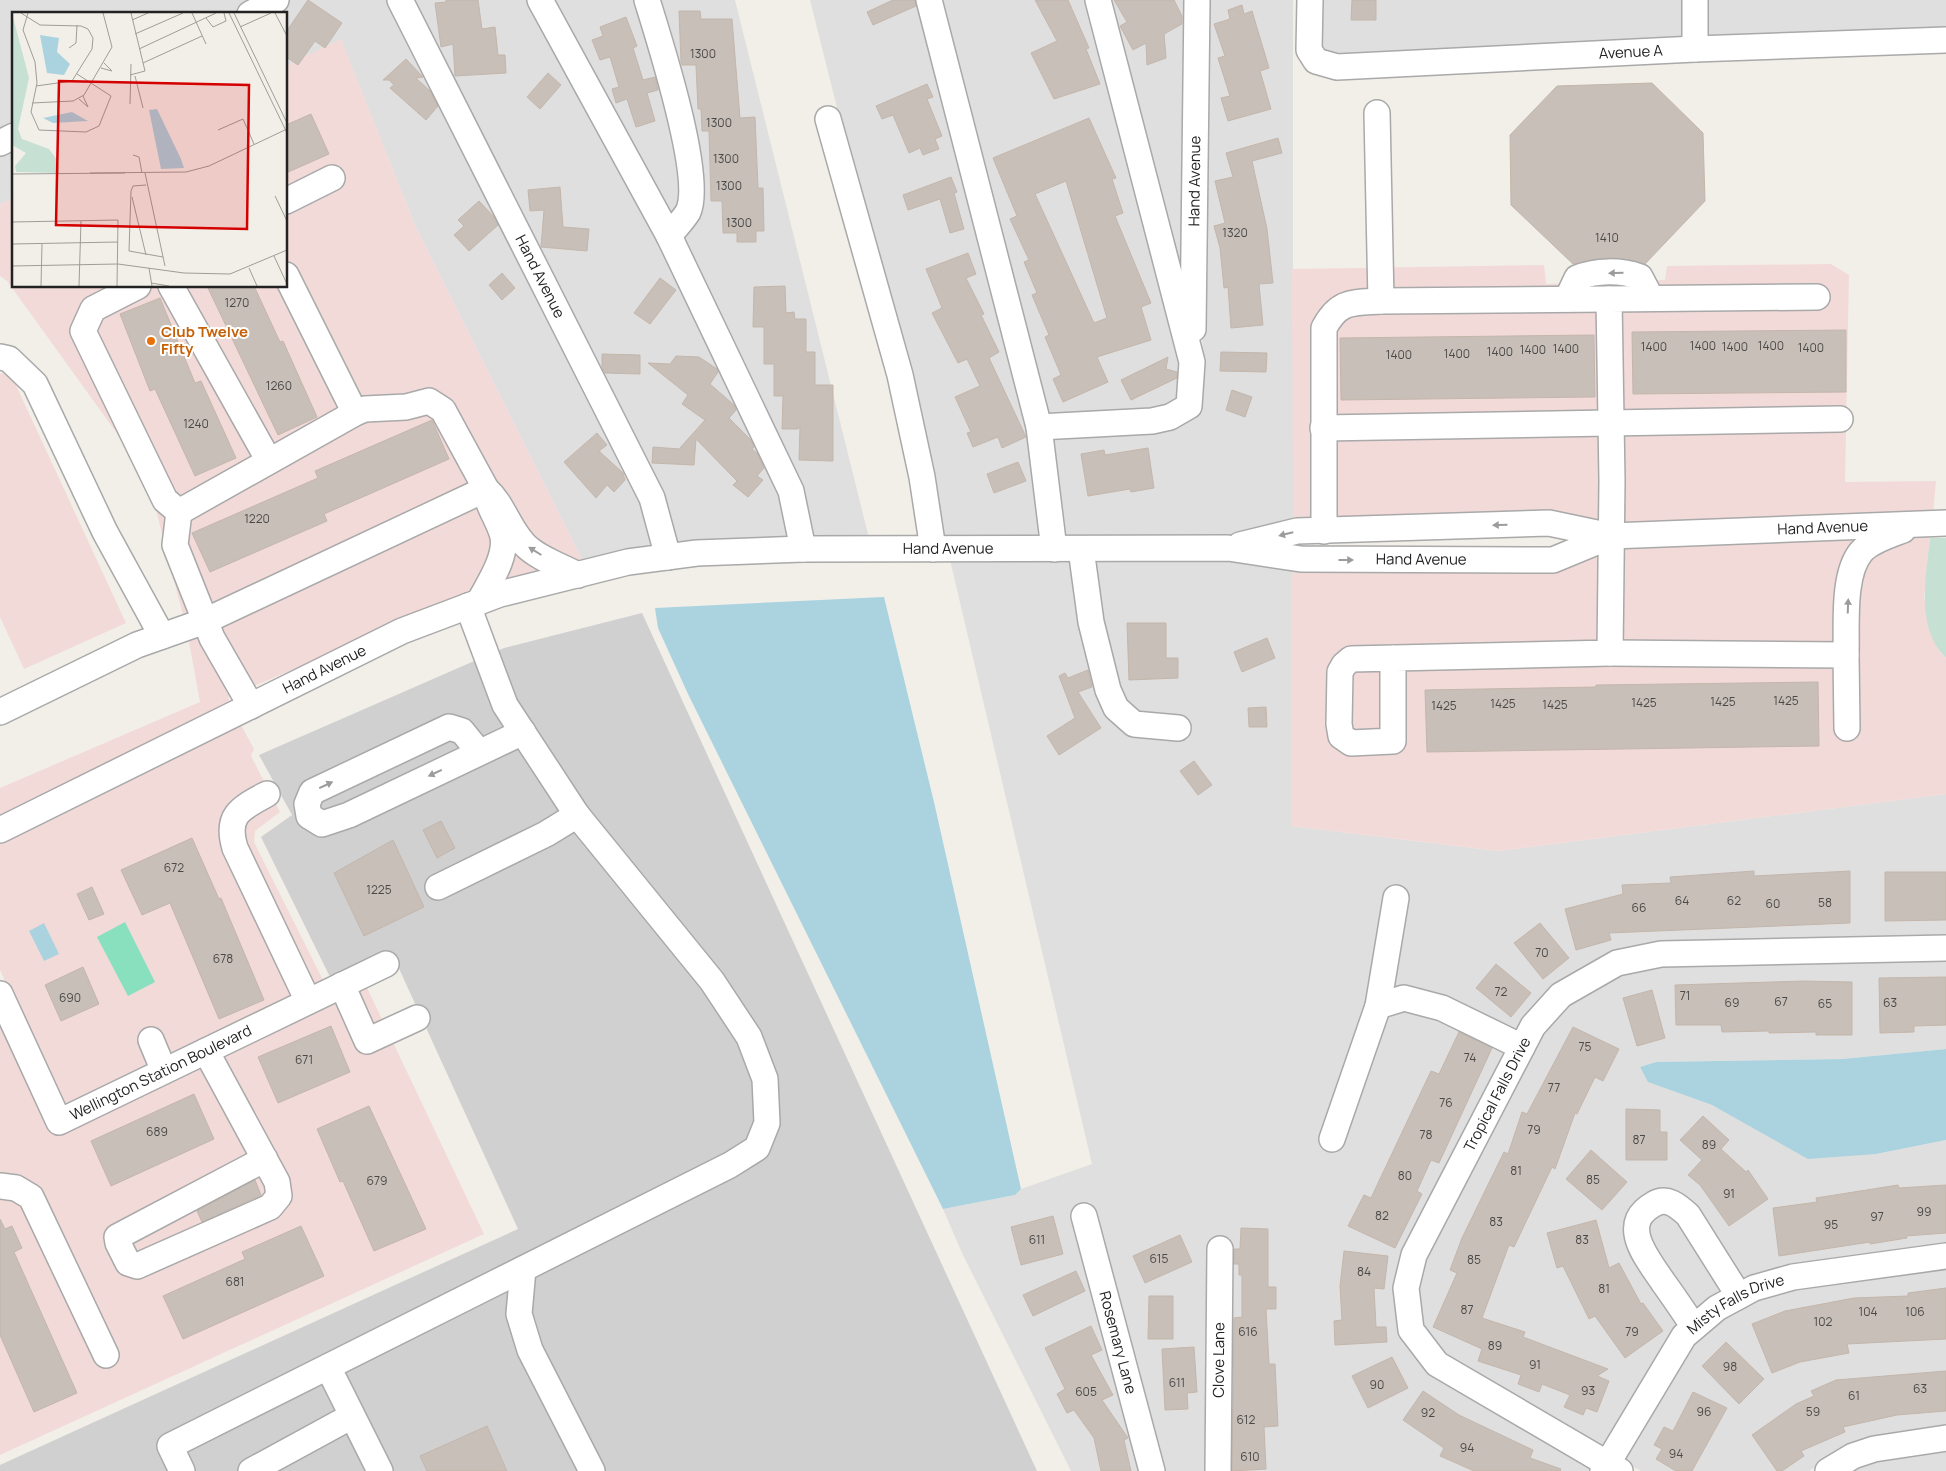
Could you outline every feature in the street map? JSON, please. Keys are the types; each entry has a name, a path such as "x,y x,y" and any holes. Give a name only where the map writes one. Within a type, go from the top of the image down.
{"street":[{"path":"254,12 276,0"},
{"name":"Hand Avenue","path":"400,0 652,498 668,557"},
{"path":"540,0 669,236 791,491 803,549"},
{"path":"647,0 684,132 689,166 691,193 688,211 669,236"},
{"path":"929,0 1039,427 1054,549"},
{"path":"1098,0 1192,362"},
{"name":"Hand Avenue","path":"1039,427 1152,421 1170,417 1189,406 1192,362 1197,0"},
{"name":"Avenue A","path":"1310,0 1309,50 1316,61 1337,67 1946,40"},
{"path":"1695,0 1695,50"},
{"path":"1377,113 1381,301"},
{"path":"828,119 900,375 922,477 933,549"},
{"path":"0,143 12,137"},
{"path":"288,200 332,178"},
{"path":"1567,299 1577,278 1589,273 1629,273 1640,277 1651,298"},
{"path":"288,279 355,413"},
{"path":"134,288 93,310 83,331 165,500 179,512"},
{"path":"172,288 269,462"},
{"path":"1324,531 1324,328 1339,307 1349,303 1381,301 1817,297"},
{"path":"1609,299 1610,653"},
{"path":"0,357 9,359 35,384 105,532 162,636"},
{"path":"179,512 355,413 365,409 406,407 429,401 443,410 486,489 495,497 514,530 525,544 578,575"},
{"path":"1323,428 1840,419"},
{"path":"182,1471 170,1446 730,1165 757,1148 767,1123 765,1080 749,1037 712,981 577,815 505,705 473,604 497,566 502,550 503,535 487,500 486,489"},
{"path":"0,712 137,645 205,621 486,489"},
{"path":"179,512 175,545 212,638 251,706"},
{"name":"Hand Avenue","path":"1228,548 1297,531 1549,523 1611,536 1946,523"},
{"path":"1847,728 1846,655 1849,585 1854,563 1862,550 1914,524"},
{"name":"Hand Avenue","path":"0,830 402,631 500,594 628,562 697,553 803,549 1228,548 1301,559 1552,560 1611,536"},
{"path":"1081,549 1091,622 1108,690 1116,708 1134,724 1178,728"},
{"path":"1392,658 1610,653 1846,655"},
{"path":"479,752 462,731 449,727 312,792 307,804 309,816 322,824 348,815 523,732"},
{"path":"267,794 246,806 234,818 230,832 235,848 308,1001"},
{"path":"438,887 546,834 577,815"},
{"path":"1332,1139 1375,1012 1396,898"},
{"name":"Tropical Falls Drive","path":"1610,1469 1437,1364 1411,1330 1406,1288 1414,1255 1533,1026 1562,995 1617,963 1661,954 1946,948"},
{"name":"Wellington Station Boulevard","path":"0,994 59,1122 386,964"},
{"path":"342,985 368,1041 417,1018"},
{"path":"1375,1012 1404,998 1442,1008 1522,1047"},
{"path":"151,1040 164,1071"},
{"path":"206,1051 265,1159 277,1182 279,1196 270,1207 136,1266 128,1263 118,1243 118,1236 265,1159"},
{"path":"0,1186 16,1188 31,1197 106,1355"},
{"path":"1694,1327 1640,1246 1636,1229 1639,1218 1646,1209 1657,1202 1664,1201 1677,1205 1688,1215 1739,1296"},
{"name":"Rosemary Lane","path":"1084,1216 1152,1471"},
{"name":"Clove Lane","path":"1218,1471 1220,1249"},
{"name":"Misty Falls Drive","path":"1610,1469 1684,1336 1717,1308 1754,1288 1793,1277 1946,1256"},
{"path":"523,1269 520,1314 530,1350 592,1471"},
{"path":"328,1367 380,1471"},
{"path":"251,1471 352,1416"},
{"path":"1828,1471 1853,1456 1874,1449 1946,1438"}],"shaded area":[{"path":"0,0 735,0 869,538 583,562 416,228 341,40 288,65 288,12 12,12 12,199 0,204"},
{"path":"810,0 919,0 1029,429 1043,539 945,538"},
{"path":"939,0 1088,0 1182,363 1180,399 1167,407 1151,410 1046,416"},
{"path":"1107,0 1187,0 1184,291"},
{"path":"1207,0 1293,0 1293,521 1227,537 1062,539 1050,437 1174,427 1202,361"},
{"path":"1319,0 1686,0 1685,39 1338,56 1322,52 1319,47"},
{"path":"1705,0 1946,0 1946,29 1705,38"},
{"path":"341,39 416,228 583,562 339,650 228,697 231,704 0,818 0,788 200,702 187,631 147,475 12,288 288,288 288,65"},
{"path":"12,199 12,288 0,276 0,204"},
{"path":"1831,264 1849,275 1845,482 1936,481 1933,513 1610,525 1542,510 1541,512 1293,521 1292,269 1544,265 1546,284 1665,280 1667,266"},
{"path":"9,370 126,623 24,669 0,617 0,374"},
{"path":"1930,535 1924,598 1940,652 1946,658 1946,794 1498,851 1291,826 1291,583 1294,569 1546,571 1547,574 1562,571 1562,568 1619,547"},
{"path":"1220,559 1221,561 1228,559 1294,569 1291,583 1291,826 1498,851 1946,794 1946,937 1661,943 1557,985 1406,1250 1402,1332 1593,1468 1592,1471 1227,1471 1230,1238 1211,1238 1208,1471 1162,1471 1090,1202 1072,1209 1142,1471 1071,1471 962,1253 943,1209 1015,1195 1021,1189 1092,1164 950,560 1072,560 1098,692 1150,738 1187,740 1188,718 1137,713 1124,702 1101,620 1092,560","holes":["1388,886 1407,890 1385,1018 1367,1014"]},
{"path":"642,613 1037,1471 0,1471 0,1465 518,1229 391,951 331,979 261,837 292,815 259,755 504,648"},
{"path":"240,723 254,749 251,755 253,760 280,812 255,831 254,842 326,986 361,975 484,1234 0,1455 0,1017 63,1108 0,970 0,842"},
{"path":"1946,959 1946,1049 1842,1059 1656,1062 1640,1067 1649,1082 1712,1105 1756,1128 1876,1154 1946,1140 1946,1245 1713,1298 1604,1450 1442,1355 1420,1326 1416,1289 1423,1259 1540,1033 1567,1004 1620,974 1662,965"},
{"path":"1946,1267 1946,1427 1848,1447 1809,1471 1641,1471 1621,1460 1691,1344 1722,1317 1757,1298 1795,1288"},
{"path":"1946,1449 1946,1471 1849,1471 1876,1459"}],"green space":[{"path":"1930,538 1946,538 1946,658 1936,646 1926,617 1925,585"},
{"path":"125,922 155,982 128,996 97,937"}],"water":[{"path":"884,597 934,802 1021,1189 1015,1195 943,1209 688,694 658,628 655,608"},
{"path":"44,923 59,954 44,961 29,931"},
{"path":"1946,1049 1946,1140 1876,1154 1808,1159 1712,1105 1648,1082 1640,1067 1656,1062 1842,1059"}],"building":[{"path":"308,0 342,23 325,48 315,41 298,65 288,58 288,29"},
{"path":"446,0 478,0 482,29 495,27 498,55 505,55 506,73 455,76 453,44 441,47 435,3 446,2"},
{"path":"893,0 915,0 916,6 873,25 867,12"},
{"path":"1035,0 1068,0 1089,48 1086,49 1100,84 1054,99 1031,53 1057,41"},
{"path":"1114,0 1174,0 1182,16 1182,24 1164,34 1166,58 1147,65 1146,43 1133,50 1120,26 1127,22"},
{"path":"1352,0 1376,0 1376,20 1351,20"},
{"path":"1242,5 1244,14 1252,11 1269,68 1260,71 1271,109 1228,121 1221,98 1230,96 1218,58 1225,56 1214,24 1230,19 1228,10"},
{"path":"679,11 700,11 701,19 732,19 740,118 755,117 758,188 763,188 764,231 756,231 756,242 737,242 737,233 723,233 722,201 711,201 709,131 702,131 701,109 698,109 696,65 682,65 681,62"},
{"path":"626,17 637,46 633,48 643,80 655,77 658,90 647,93 655,121 636,127 627,99 616,103 612,89 619,87 610,57 600,60 592,40 603,36 600,27"},
{"path":"406,59 423,77 416,78 430,91 438,106 426,120 390,88 394,85 389,80 383,80"},
{"path":"548,73 561,85 540,109 527,97"},
{"path":"1652,83 1703,133 1705,201 1645,264 1609,258 1573,264 1511,205 1510,135 1557,86"},
{"path":"927,84 933,97 927,99 942,136 935,139 939,149 923,155 920,148 909,153 893,115 882,119 876,106"},
{"path":"311,114 329,154 288,172 288,124"},
{"path":"1089,118 1116,178 1112,179 1123,213 1115,216 1151,303 1141,307 1151,340 1097,357 1108,382 1063,402 1053,379 1061,375 1045,337 1049,335 1032,295 1037,293 1024,262 1029,260 1010,219 1017,216 993,158","holes":["1066,181 1107,318 1094,323 1035,194"]},
{"path":"1278,138 1282,153 1252,161 1267,229 1273,283 1259,284 1263,325 1231,328 1228,287 1224,288 1220,248 1214,226 1225,223 1215,181 1233,177 1226,153"},
{"path":"951,177 957,192 954,193 964,229 950,233 940,199 908,210 903,195"},
{"path":"560,187 563,227 589,229 587,251 541,247 544,210 530,211 528,190"},
{"path":"479,201 494,217 498,225 469,251 454,235 464,226 458,220"},
{"path":"968,253 976,274 966,278 984,314 981,315 999,352 989,358 1026,437 1002,448 998,437 973,447 967,433 971,432 955,397 980,386 967,359 958,363 932,313 942,308 926,269"},
{"path":"502,273 515,288 502,300 489,285"},
{"path":"660,278 676,290 650,324 634,313"},
{"path":"785,286 786,313 794,312 795,319 806,319 806,352 815,352 815,385 833,385 833,461 799,460 800,427 798,429 782,429 783,396 774,396 774,364 764,364 764,327 753,327 754,287"},
{"path":"208,288 255,288 280,342 283,341 317,417 278,435"},
{"path":"160,298 195,383 201,381 236,458 195,476 155,389 150,391 120,314"},
{"path":"1846,330 1846,392 1633,394 1632,332"},
{"path":"1594,335 1595,397 1341,400 1340,338"},
{"path":"1221,352 1267,353 1266,372 1220,371"},
{"path":"602,354 640,355 640,374 605,373 602,367"},
{"path":"676,356 699,357 717,369 718,372 710,384 734,405 736,410 729,418 751,440 754,447 752,449 757,453 764,468 757,476 763,480 748,497 733,485 737,481 696,439 694,465 652,463 653,447 679,449 705,420 682,404 688,395 648,363 670,364"},
{"path":"1168,357 1166,369 1177,372 1177,378 1131,400 1121,380"},
{"path":"1232,390 1252,397 1245,417 1226,410"},
{"path":"432,420 449,459 324,514 327,521 210,572 192,533 318,478 315,471"},
{"path":"597,433 607,445 599,451 623,473 625,480 614,492 607,485 596,498 564,462"},
{"path":"1148,448 1154,488 1131,492 1130,489 1088,496 1081,454 1104,450 1105,455"},
{"path":"1018,462 1026,481 994,493 987,474"},
{"path":"1127,623 1166,623 1166,658 1178,658 1178,678 1129,680"},
{"path":"1267,638 1275,658 1242,672 1234,652"},
{"path":"1088,670 1092,687 1078,692 1101,728 1059,755 1047,736 1075,718 1059,676 1065,673 1068,678"},
{"path":"1818,682 1819,746 1427,752 1425,690 1596,687 1596,685"},
{"path":"1266,707 1267,727 1249,727 1248,708"},
{"path":"1194,761 1212,785 1198,795 1180,771"},
{"path":"441,821 455,848 437,858 423,830"},
{"path":"192,838 219,899 221,898 264,1000 219,1019 170,903 142,915 121,870"},
{"path":"393,840 424,907 364,936 334,873"},
{"path":"1754,871 1754,876 1850,871 1850,923 1609,933 1611,940 1576,950 1565,909 1623,894 1622,885 1671,883 1670,877"},
{"path":"1885,872 1946,872 1946,920 1885,921"},
{"path":"92,887 104,914 89,920 77,894"},
{"path":"1540,923 1569,958 1543,979 1514,943"},
{"path":"1496,964 1531,993 1511,1017 1476,988"},
{"path":"83,967 99,1004 61,1021 45,985"},
{"path":"1946,977 1946,1025 1914,1026 1914,1032 1880,1033 1879,978"},
{"path":"1804,981 1852,982 1852,1035 1816,1035 1816,1032 1722,1032 1721,1025 1676,1025 1675,985"},
{"path":"1652,990 1665,1038 1637,1046 1623,998"},
{"path":"331,1026 350,1072 278,1103 258,1057"},
{"path":"1573,1027 1619,1049 1603,1081 1595,1077 1577,1114 1575,1113 1555,1169 1552,1167 1514,1247 1509,1245 1482,1318 1525,1332 1523,1337 1608,1369 1597,1376 1609,1381 1597,1412 1586,1408 1583,1415 1564,1407 1570,1395 1542,1384 1539,1392 1518,1384 1521,1375 1478,1361 1482,1349 1433,1327 1457,1273 1450,1270 1462,1238 1504,1152 1508,1154 1522,1112 1527,1114"},
{"path":"1459,1032 1492,1048 1439,1163 1431,1160 1417,1191 1422,1194 1395,1248 1348,1226 1364,1195 1371,1198 1431,1071 1439,1074"},
{"path":"194,1094 214,1139 111,1186 91,1141"},
{"path":"369,1106 426,1229 374,1251 343,1181 340,1182 317,1129"},
{"path":"1626,1109 1660,1110 1660,1132 1667,1132 1667,1160 1626,1160"},
{"path":"1703,1116 1729,1140 1721,1149 1746,1172 1748,1170 1768,1199 1729,1226 1700,1185 1688,1175 1702,1160 1680,1140"},
{"path":"1591,1150 1627,1182 1602,1210 1566,1179"},
{"path":"255,1180 261,1195 202,1222 197,1211"},
{"path":"1898,1185 1899,1188 1946,1185 1946,1233 1906,1236 1907,1238 1870,1244 1870,1242 1779,1256 1773,1208 1817,1202 1816,1198"},
{"path":"1053,1216 1063,1254 1021,1265 1011,1227"},
{"path":"0,1219 5,1229 12,1226 22,1248 14,1252 77,1393 34,1412 0,1335"},
{"path":"1596,1220 1609,1268 1619,1263 1641,1304 1643,1303 1663,1331 1625,1358 1595,1316 1589,1319 1563,1266 1557,1268 1547,1233"},
{"path":"301,1226 324,1276 183,1339 163,1296 245,1259 242,1252"},
{"path":"1241,1228 1268,1229 1268,1287 1276,1287 1276,1309 1266,1309 1269,1364 1275,1364 1278,1426 1264,1427 1266,1469 1232,1471 1234,1318 1242,1317 1242,1275 1239,1275 1239,1264 1234,1264 1234,1249 1240,1249"},
{"path":"1180,1235 1192,1262 1145,1283 1133,1256"},
{"path":"1344,1251 1388,1256 1384,1289 1374,1288 1376,1327 1386,1327 1387,1342 1335,1345 1334,1321 1342,1320 1340,1286"},
{"path":"1076,1271 1085,1291 1033,1316 1023,1295"},
{"path":"1946,1288 1946,1339 1847,1344 1849,1353 1800,1362 1772,1373 1752,1324 1785,1311 1854,1298 1908,1296 1908,1293"},
{"path":"1149,1296 1173,1296 1173,1339 1148,1339"},
{"path":"1091,1326 1102,1350 1091,1355 1113,1395 1102,1400 1128,1438 1124,1440 1131,1471 1101,1471 1094,1438 1074,1410 1067,1413 1057,1394 1065,1389 1045,1348"},
{"path":"1726,1342 1764,1379 1739,1404 1702,1366"},
{"path":"1194,1347 1197,1392 1187,1393 1188,1409 1165,1410 1162,1349"},
{"path":"1392,1357 1408,1388 1368,1408 1352,1376"},
{"path":"1946,1371 1946,1411 1897,1415 1843,1427 1845,1432 1801,1451 1804,1456 1782,1471 1777,1471 1752,1435 1796,1404 1814,1396 1811,1391 1836,1380"},
{"path":"1423,1391 1459,1415 1533,1450 1530,1458 1561,1469 1560,1471 1474,1471 1440,1456 1444,1448 1403,1420"},
{"path":"1693,1392 1727,1408 1692,1471 1676,1471 1656,1459 1662,1449 1654,1445 1664,1427 1673,1431"},
{"path":"487,1426 507,1471 427,1471 420,1456"}],"place":[{"name":"Club Twelve Fifty","path":"151,341"}]}
